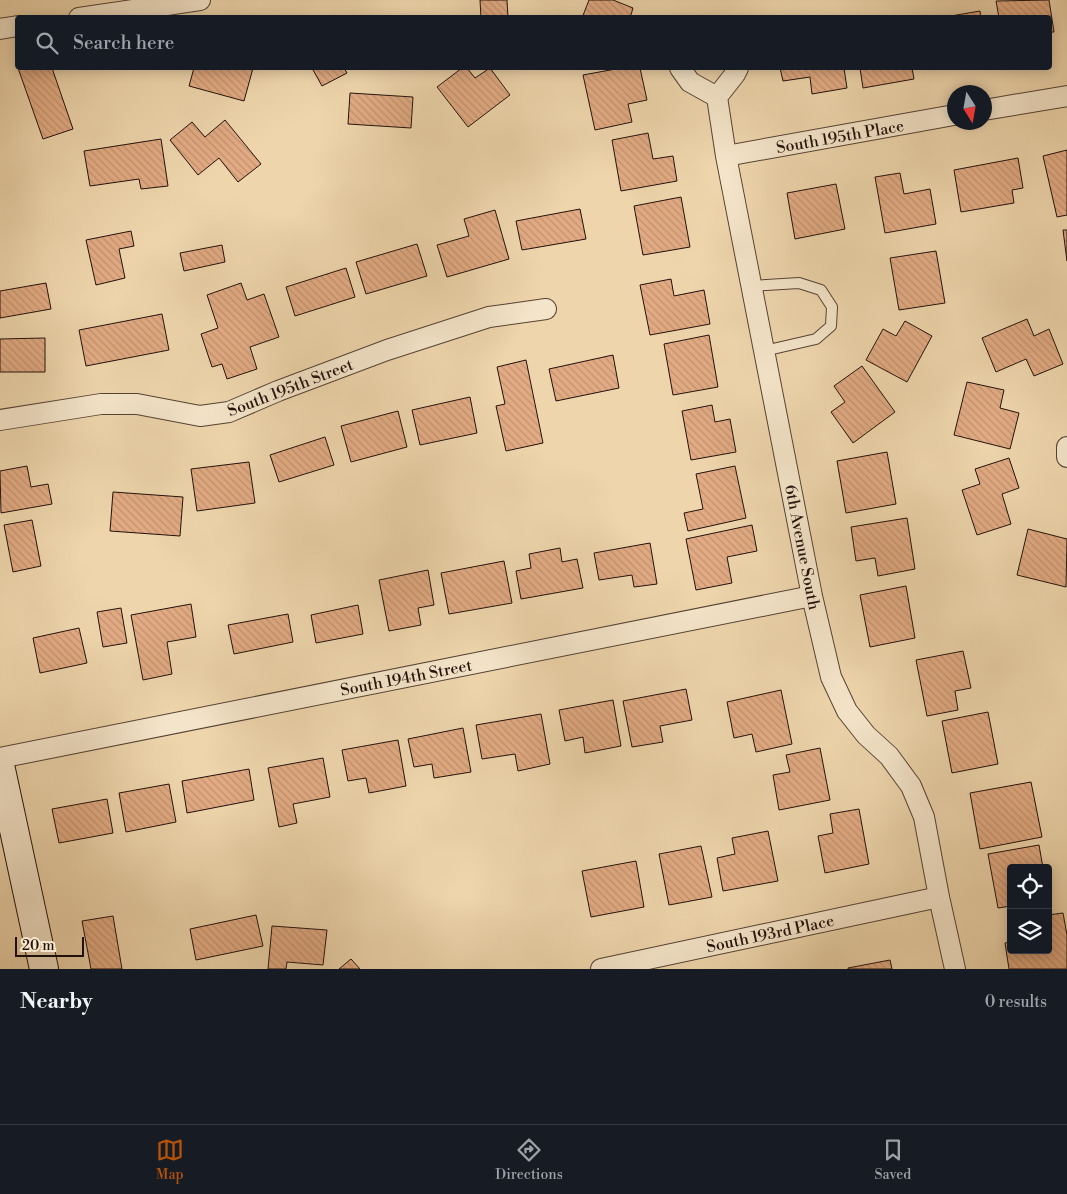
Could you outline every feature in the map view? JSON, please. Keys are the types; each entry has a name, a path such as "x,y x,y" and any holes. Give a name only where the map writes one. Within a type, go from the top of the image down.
{"street":[{"path":"99,15 200,0"},
{"path":"0,29 15,26"},
{"path":"681,70 690,82 717,96 737,70"},
{"name":"6th Avenue South","path":"717,96 726,156 751,286 812,596 831,677 847,711 866,735 889,756 911,786 924,817 938,896 955,969"},
{"path":"992,109 1067,96"},
{"name":"South 195th Place","path":"726,156 947,117"},
{"name":"South 195th Street","path":"0,420 101,404 137,404 200,416 229,412 278,391 387,350 489,318 546,309"},
{"path":"1067,447 1067,457"},
{"name":"South 194th Street","path":"0,758 812,596"},
{"path":"0,765 41,968"},
{"name":"South 193rd Place","path":"601,969 938,896"}],"lane":[{"path":"751,286 799,283 821,290 832,307 832,326 816,339 764,351"}],"building":[{"path":"480,0 507,0 508,15 481,15"},
{"path":"589,0 613,0 633,8 631,15 583,15"},
{"path":"1049,0 1051,15 998,15 996,1"},
{"path":"980,11 981,15 957,15"},
{"path":"19,70 53,70 73,129 43,139"},
{"path":"193,70 252,70 244,101 189,86"},
{"path":"313,70 345,70 347,73 322,86"},
{"path":"459,70 469,70 475,78 487,70 491,70 510,95 468,127 437,87"},
{"path":"610,70 640,70 647,100 628,104 632,122 595,130 583,75"},
{"path":"780,70 844,70 847,88 812,94 810,77 783,81"},
{"path":"860,70 912,70 914,79 863,88"},
{"path":"350,93 413,97 411,128 348,124"},
{"path":"225,120 261,164 238,182 219,158 198,175 170,140 192,122 205,137"},
{"path":"648,133 653,159 673,156 677,181 621,191 612,140"},
{"path":"161,139 168,186 141,189 139,179 90,186 84,151"},
{"path":"1067,150 1067,215 1057,217 1043,156"},
{"path":"1018,158 1023,188 1012,190 1014,203 961,212 954,170"},
{"path":"900,173 904,194 930,189 936,224 885,233 875,177"},
{"path":"836,184 845,229 795,239 787,193"},
{"path":"681,197 690,247 643,255 634,206"},
{"path":"580,209 586,239 522,250 516,221"},
{"path":"495,210 509,259 447,277 437,245 469,236 464,219"},
{"path":"1063,230 1067,230 1067,261"},
{"path":"131,231 134,246 119,249 125,278 96,285 86,240"},
{"path":"417,244 427,276 366,294 356,262"},
{"path":"222,245 225,262 184,271 180,253"},
{"path":"936,251 945,303 899,310 890,258"},
{"path":"346,268 355,297 295,316 286,287"},
{"path":"671,279 674,296 704,290 710,324 650,335 640,285"},
{"path":"46,283 51,309 0,318 0,291"},
{"path":"241,283 247,300 264,294 279,337 250,347 257,369 227,379 222,364 212,367 201,334 218,328 207,295"},
{"path":"162,314 169,350 86,366 79,330"},
{"path":"1027,319 1034,336 1049,329 1063,364 1034,376 1026,359 996,372 982,338"},
{"path":"905,321 932,336 907,382 866,360 883,329 896,336"},
{"path":"709,335 718,387 673,395 664,344"},
{"path":"45,338 45,372 0,372 0,339"},
{"path":"613,355 619,388 556,401 549,369"},
{"path":"526,360 543,443 506,451 496,406 505,404 497,367"},
{"path":"862,366 895,412 853,443 831,412 845,402 834,386"},
{"path":"967,382 1004,390 1000,408 1019,413 1010,449 954,435"},
{"path":"470,397 477,433 420,445 412,410"},
{"path":"712,405 715,422 730,419 736,452 691,460 682,411"},
{"path":"398,411 407,447 351,462 341,426"},
{"path":"325,437 334,465 279,482 270,455"},
{"path":"887,452 896,504 846,513 837,461"},
{"path":"1009,458 1019,488 1002,494 1011,524 977,535 962,490 980,484 975,469"},
{"path":"249,462 255,503 197,511 191,469"},
{"path":"27,466 31,487 48,484 52,504 1,513 0,471"},
{"path":"735,466 746,518 688,531 684,513 703,509 696,474"},
{"path":"113,492 183,497 180,536 110,531"},
{"path":"907,518 915,569 878,576 875,558 856,561 851,527"},
{"path":"32,520 41,566 13,572 4,525"},
{"path":"752,525 757,551 727,557 732,583 696,590 686,539"},
{"path":"1028,529 1067,539 1066,587 1017,575"},
{"path":"650,543 657,584 634,587 632,575 599,580 594,553"},
{"path":"560,548 562,562 577,559 583,588 521,599 516,571 531,568 529,554"},
{"path":"504,561 512,603 449,614 441,573"},
{"path":"428,570 434,605 418,608 421,625 389,631 379,580"},
{"path":"906,586 915,638 870,647 860,595"},
{"path":"191,604 196,637 167,642 172,674 143,680 131,615"},
{"path":"358,605 363,634 316,643 311,615"},
{"path":"121,608 127,643 103,647 97,612"},
{"path":"288,614 293,642 234,654 228,625"},
{"path":"79,628 87,663 40,673 33,638"},
{"path":"963,651 971,688 955,691 958,710 927,716 916,660"},
{"path":"686,689 692,720 660,726 663,742 632,747 623,701"},
{"path":"781,690 792,744 756,752 752,734 734,738 727,702"},
{"path":"613,700 621,746 585,753 583,737 565,741 559,710"},
{"path":"988,712 998,764 952,773 942,721"},
{"path":"541,714 550,764 518,771 515,754 482,759 476,725"},
{"path":"463,728 471,772 434,778 432,764 414,767 408,739"},
{"path":"398,740 406,786 369,793 366,778 348,781 342,750"},
{"path":"820,748 830,800 779,810 773,775 790,772 786,755"},
{"path":"323,758 330,797 293,804 297,823 279,827 268,768"},
{"path":"249,769 254,800 187,813 182,781"},
{"path":"1031,782 1042,837 980,849 970,793"},
{"path":"169,784 176,822 126,832 119,793"},
{"path":"107,799 113,833 59,843 52,809"},
{"path":"859,809 869,864 825,873 818,836 833,833 830,814"},
{"path":"768,831 778,881 723,891 717,858 735,854 732,838"},
{"path":"1039,845 1042,864 1007,864 1007,907 998,908 988,854"},
{"path":"701,846 712,897 669,905 659,854"},
{"path":"636,861 644,907 591,917 582,871"},
{"path":"1063,913 1067,935 1067,969 1009,969 1005,943 1007,943 1007,954 1052,954 1052,914"},
{"path":"256,915 263,946 196,960 190,929"},
{"path":"113,916 122,969 91,969 82,921"},
{"path":"272,926 327,930 323,965 287,962 286,969 268,969"},
{"path":"351,959 360,969 339,969"},
{"path":"890,960 892,969 848,969 848,968"}]}
